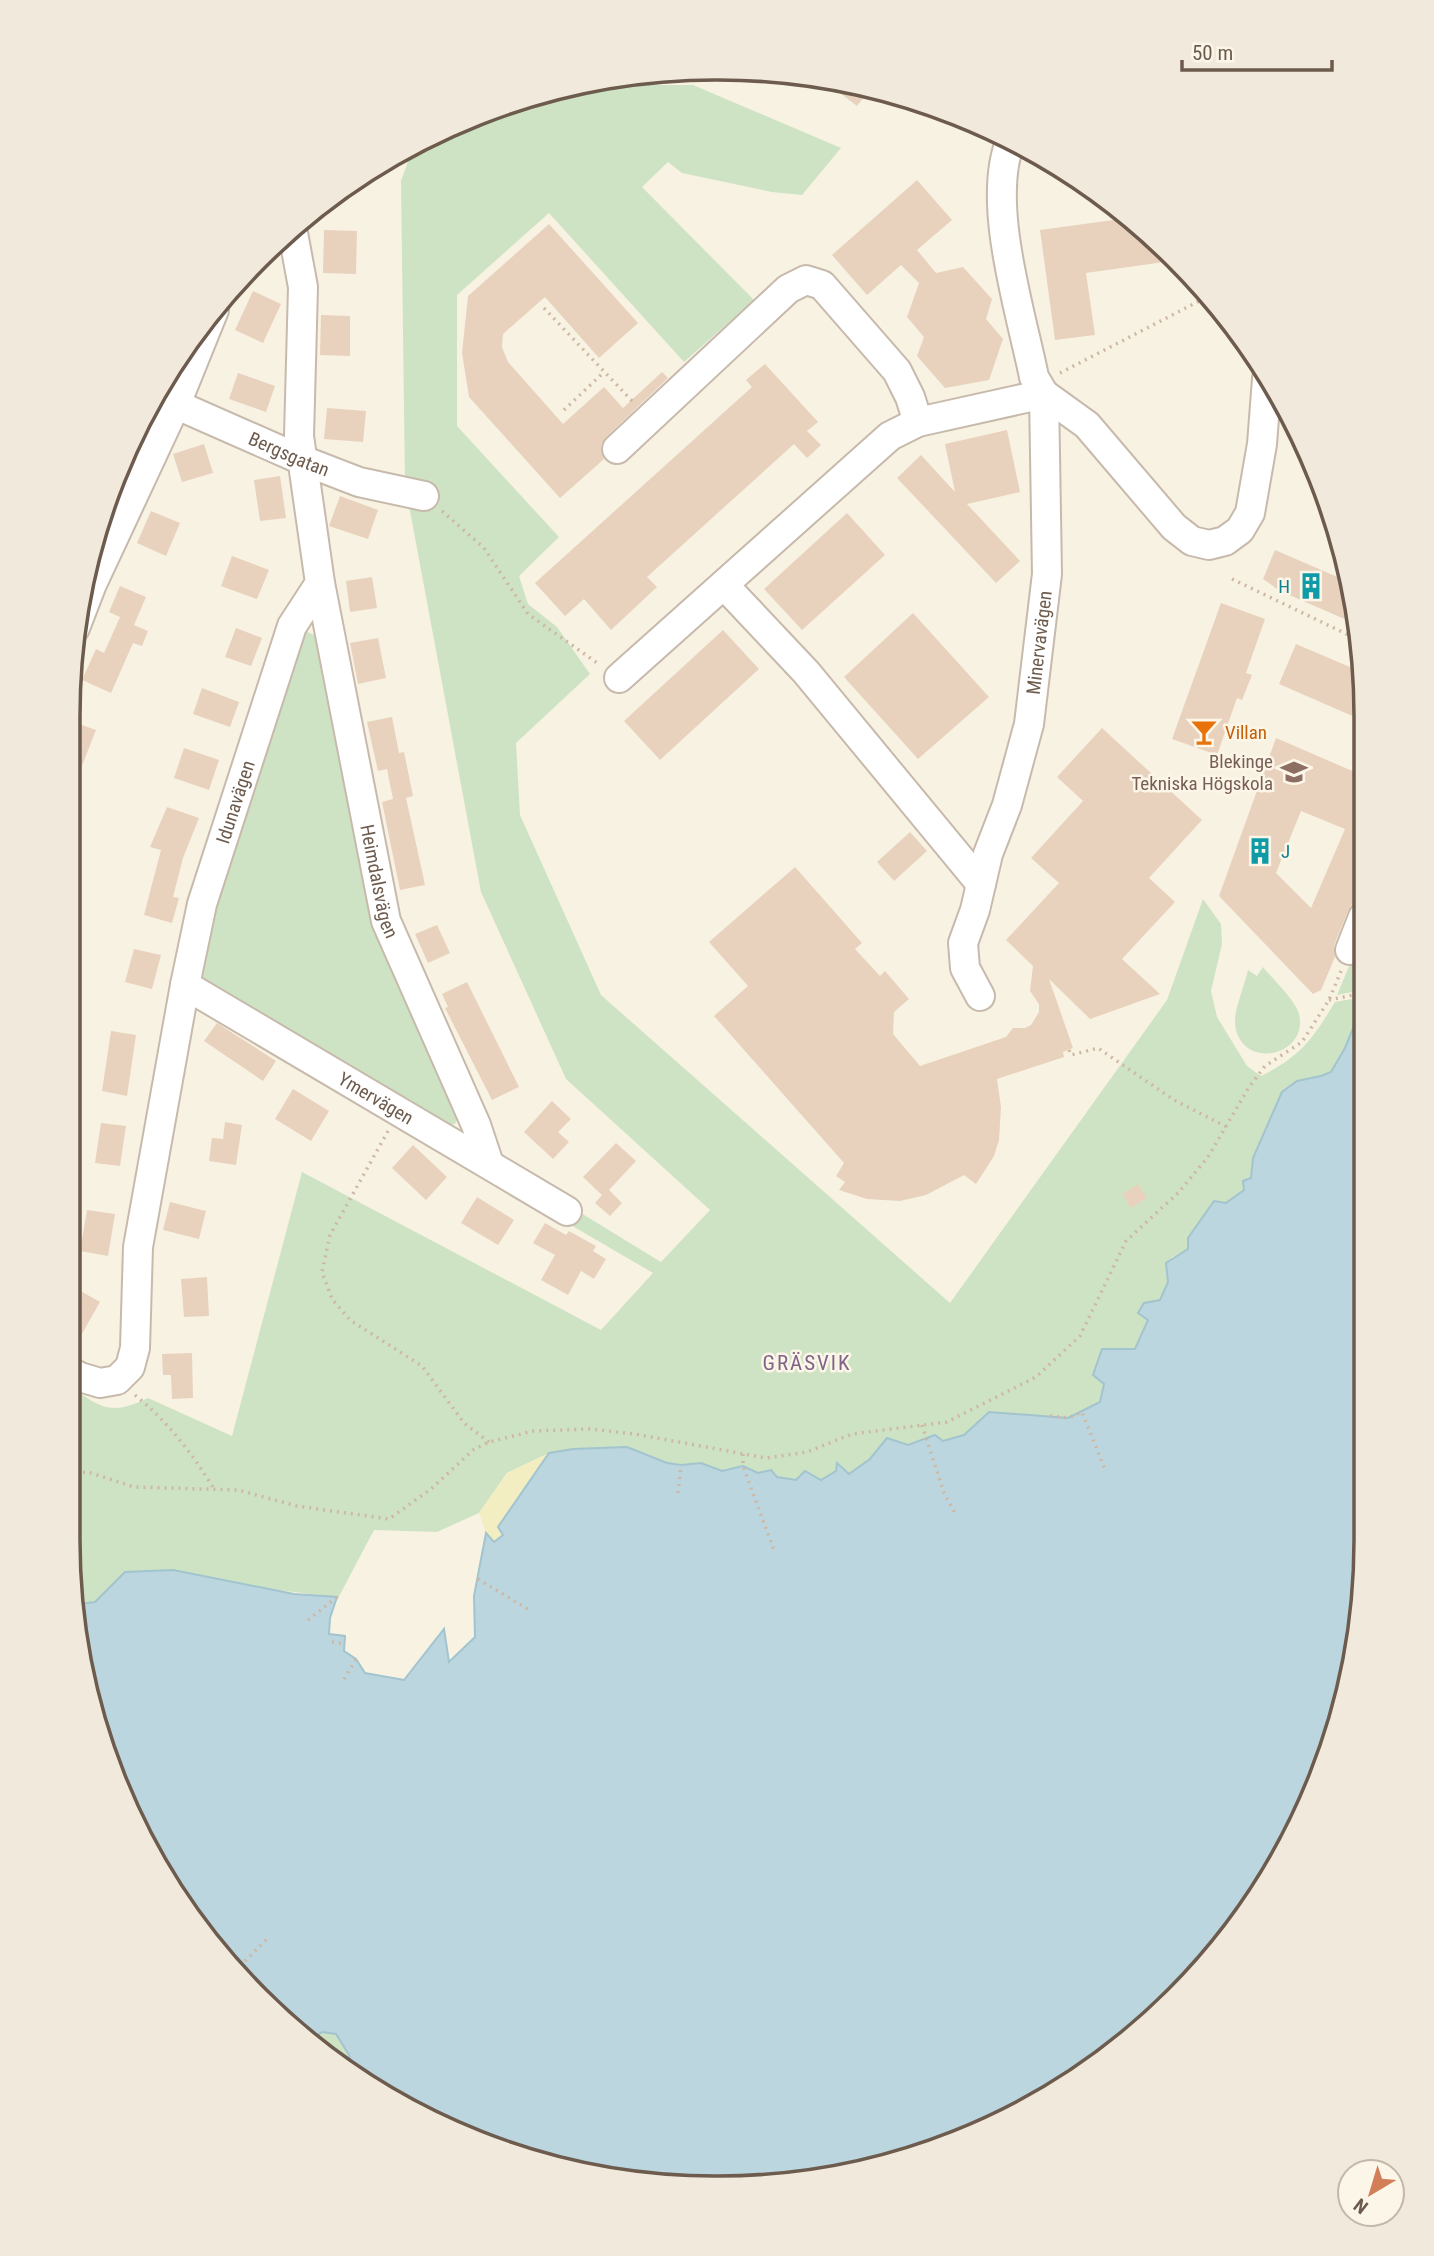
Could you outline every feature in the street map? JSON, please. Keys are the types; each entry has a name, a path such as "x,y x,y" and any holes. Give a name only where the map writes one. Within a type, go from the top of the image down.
{"street":[{"name":"Minervavägen","path":"980,996 965,968 963,943 975,910 988,853 1007,805 1029,724 1047,575 1039,386 1004,233 1001,204 1007,150"},
{"path":"294,241 303,287 299,436 320,583"},
{"path":"617,449 788,289 806,280 822,285 897,371 910,397 918,422"},
{"path":"98,569 181,374"},
{"path":"619,678 890,436 918,422 1039,386 1087,425 1174,527 1192,541 1209,545 1225,541 1240,530 1250,513 1262,444 1266,395"},
{"name":"Bergsgatan","path":"168,400 302,460 359,482 424,496"},
{"name":"Idunavägen","path":"117,1380 130,1367 135,1348 138,1247 184,985 202,904 292,626 320,583"},
{"name":"Heimdalsvägen","path":"320,583 386,921 476,1125 489,1164"},
{"path":"724,585 806,672 981,884"},
{"path":"1350,950 1354,940"},
{"name":"Ymervägen","path":"184,985 567,1211"},
{"path":"80,1377 100,1383 117,1380"}],"path":[{"path":"1039,386 1053,376 1199,301"},
{"path":"544,308 649,419"},
{"path":"564,410 604,372"},
{"path":"424,496 484,548 528,614 619,678"},
{"path":"1232,579 1348,635"},
{"path":"80,1473 88,1472 134,1487 239,1490 297,1506 389,1519 431,1489 473,1450 489,1442 533,1431 590,1429 635,1434 766,1458 807,1452 852,1434 947,1422 1036,1377 1080,1336 1126,1241 1179,1192 1208,1157 1249,1087 1265,1066 1302,1042 1329,1000 1350,950"},
{"path":"1329,1000 1354,995"},
{"path":"1069,1050 1071,1055 1098,1048 1174,1100 1227,1127"},
{"path":"399,1111 330,1235 322,1272 332,1299 350,1320 422,1366 464,1423 489,1442"},
{"path":"117,1380 163,1418 214,1489"},
{"path":"1050,1416 1069,1418 1082,1412 1106,1472"},
{"path":"922,1425 944,1493 955,1513"},
{"path":"743,1454 743,1466 775,1553"},
{"path":"678,1493 681,1465"},
{"path":"478,1579 531,1611"},
{"path":"308,1620 337,1597"},
{"path":"332,1642 345,1643"},
{"path":"344,1679 356,1659"},
{"path":"242,1964 267,1939"}],"green space":[{"path":"644,85 693,85 841,148 802,195 772,192 682,173 668,162 642,187 754,300 684,362 549,213 457,295 457,426 559,537 519,576 528,604 557,627 590,674 516,743 520,815 601,995 950,1303 1167,1000 1203,899 1221,924 1222,944 1211,991 1217,1017 1247,1066 1261,1076 1296,1054 1319,1027 1335,1002 1354,999 1354,1029 1348,1044 1330,1072 1297,1081 1253,1158 1251,1178 1244,1190 1226,1203 1188,1249 1171,1258 1168,1282 1160,1301 1135,1349 1104,1383 1100,1402 1068,1418 990,1412 964,1435 943,1441 935,1435 908,1445 887,1438 870,1459 849,1475 837,1464 836,1471 821,1480 805,1471 797,1480 777,1477 771,1470 758,1473 743,1466 722,1471 701,1463 667,1463 627,1447 573,1449 549,1453 507,1473 479,1513 437,1532 374,1530 335,1604 336,1597 125,1572 95,1603 84,1604 80,1539 80,1394 99,1404 115,1408 148,1398 232,1436 302,1172 601,1330 653,1273 569,1224 576,1210 661,1262 710,1210 566,1079 481,892 405,484 401,181 408,161 473,129 552,102"},
{"path":"304,630 318,637 375,919 460,1113 455,1124 442,1127 203,984 196,970 297,635"},
{"path":"1354,954 1354,992 1337,995"},
{"path":"1263,967 1289,996 1299,1014 1299,1029 1294,1041 1284,1049 1272,1053 1260,1053 1248,1048 1239,1038 1235,1023 1248,970 1257,976"},
{"path":"322,2032 336,2034 350,2058 330,2044 318,2035"}],"sand":[{"path":"549,1453 499,1527 503,1535 494,1542 486,1533 479,1513 507,1473"}],"water":[{"path":"1354,1026 1354,1539 1348,1622 1341,1663 1320,1744 1288,1821 1268,1857 1246,1893 1196,1959 1137,2018 1071,2068 1035,2090 999,2110 922,2142 882,2154 800,2170 717,2176 675,2174 634,2170 552,2154 512,2142 435,2110 350,2058 336,2034 322,2032 318,2035 297,2018 238,1959 188,1893 146,1821 129,1783 102,1704 84,1603 95,1602 125,1572 173,1570 294,1594 337,1597 330,1618 329,1634 345,1636 344,1651 356,1659 365,1673 404,1680 444,1629 449,1662 475,1637 474,1596 486,1533 494,1542 503,1535 498,1527 549,1453 573,1449 627,1447 667,1463 701,1463 722,1471 743,1466 758,1473 771,1470 777,1477 796,1480 805,1471 821,1480 836,1471 837,1463 849,1474 870,1459 887,1438 908,1445 935,1435 943,1441 964,1435 989,1412 1068,1418 1100,1402 1104,1384 1093,1375 1102,1349 1135,1349 1148,1320 1138,1313 1144,1303 1160,1300 1168,1282 1166,1263 1188,1249 1188,1238 1214,1201 1226,1203 1244,1190 1243,1181 1251,1178 1253,1158 1282,1092 1297,1081 1331,1072"}],"building":[{"path":"840,93 863,98 857,106"},
{"path":"917,180 952,220 917,250 936,273 963,267 992,299 986,319 1003,339 989,380 945,388 917,356 924,337 907,317 919,283 901,265 867,295 832,255"},
{"path":"1114,220 1162,262 1086,273 1095,335 1055,340 1040,230"},
{"path":"549,224 638,323 599,358 545,297 503,334 502,347 508,362 563,424 604,387 623,408 662,372 668,378 606,437 601,445 604,459 560,498 469,397 462,353 468,296"},
{"path":"324,230 357,231 356,274 323,273"},
{"path":"253,291 281,304 263,343 235,330"},
{"path":"321,315 350,316 350,356 320,355"},
{"path":"765,364 818,422 807,431 821,445 807,458 794,444 647,577 657,587 611,630 584,599 565,616 535,583 752,387 746,380"},
{"path":"238,373 275,386 266,412 229,399"},
{"path":"327,408 366,411 363,442 324,439"},
{"path":"1007,430 1020,492 967,504 1020,561 996,583 897,478 921,455 955,492 945,444"},
{"path":"204,444 213,473 182,482 173,454"},
{"path":"280,476 286,518 260,521 254,480"},
{"path":"340,496 378,510 368,539 329,526"},
{"path":"151,511 180,523 166,556 137,543"},
{"path":"847,513 885,555 802,630 764,589"},
{"name":"H","path":"1275,550 1337,577 1346,619 1280,591 1263,579"},
{"path":"232,556 269,570 257,599 221,586"},
{"path":"372,577 377,608 350,612 346,581"},
{"path":"120,586 146,597 134,625 148,631 142,646 133,643 111,693 82,680 96,649 104,653 120,617 109,612"},
{"path":"1221,603 1265,619 1246,673 1252,675 1242,700 1237,698 1217,755 1172,739"},
{"path":"913,613 989,697 918,759 844,677"},
{"path":"236,628 262,638 251,666 225,657"},
{"path":"723,630 759,669 660,760 624,721"},
{"path":"378,638 386,678 358,684 350,643"},
{"path":"1296,644 1351,668 1354,717 1279,684"},
{"path":"202,688 239,702 230,727 193,714"},
{"path":"392,717 399,753 404,752 413,796 406,798 425,885 400,890 382,802 393,799 387,769 378,771 367,722"},
{"path":"80,724 96,730 80,771"},
{"path":"1102,728 1202,820 1149,878 1175,902 1122,959 1160,994 1090,1019 1049,979 1073,1048 1063,1052 1064,1057 997,1079 1001,1107 999,1140 994,1156 976,1184 964,1175 926,1195 900,1201 867,1199 839,1190 845,1182 836,1176 844,1163 714,1016 748,986 709,942 795,867 862,943 855,949 880,976 885,971 909,999 894,1012 893,1034 920,1066 1006,1037 1013,1028 1031,1025 1039,1012 1039,1004 1030,991 1033,966 1006,940 1059,883 1031,858 1083,801 1057,777"},
{"name":"J","path":"1276,738 1354,772 1354,903 1334,945 1335,957 1321,990 1313,994 1219,896","holes":["1301,811 1345,829 1311,908 1276,873"]},
{"path":"184,748 219,760 209,790 174,778"},
{"path":"167,807 199,818 183,858 173,897 179,898 172,923 144,915 161,850 150,847"},
{"path":"910,832 927,851 894,881 877,862"},
{"path":"437,925 450,953 428,963 415,934"},
{"path":"134,949 161,955 152,989 125,982"},
{"path":"467,982 519,1087 492,1100 445,1008 448,1007 442,994"},
{"path":"217,1023 276,1061 263,1081 204,1041"},
{"path":"111,1031 136,1035 127,1096 102,1091"},
{"path":"293,1089 329,1111 311,1141 275,1119"},
{"path":"552,1101 571,1119 558,1132 569,1142 553,1159 524,1132"},
{"path":"225,1122 242,1125 236,1165 209,1161 212,1138 223,1139"},
{"path":"101,1123 126,1126 120,1166 95,1163"},
{"path":"616,1143 636,1161 609,1190 622,1203 610,1216 595,1203 602,1195 583,1177"},
{"path":"413,1145 447,1177 426,1200 392,1168"},
{"path":"1138,1184 1147,1198 1131,1208 1122,1194"},
{"path":"477,1197 514,1220 498,1245 461,1223"},
{"path":"170,1202 206,1211 199,1239 163,1230"},
{"path":"87,1210 115,1214 108,1256 80,1251"},
{"path":"545,1223 566,1235 569,1231 596,1246 593,1251 606,1259 594,1279 581,1271 568,1295 541,1280 555,1255 533,1243"},
{"path":"207,1277 209,1316 184,1317 181,1279"},
{"path":"80,1291 100,1302 80,1337"},
{"path":"192,1353 193,1398 172,1399 171,1375 163,1375 162,1354"}],"place":[{"name":"H","path":"1311,586"},
{"name":"Villan","path":"1204,732"},
{"name":"Blekinge Tekniska Högskola","path":"1294,772"},
{"name":"J","path":"1260,851"}],"district":[{"name":"GRÄSVIK","path":"807,1363"}]}
